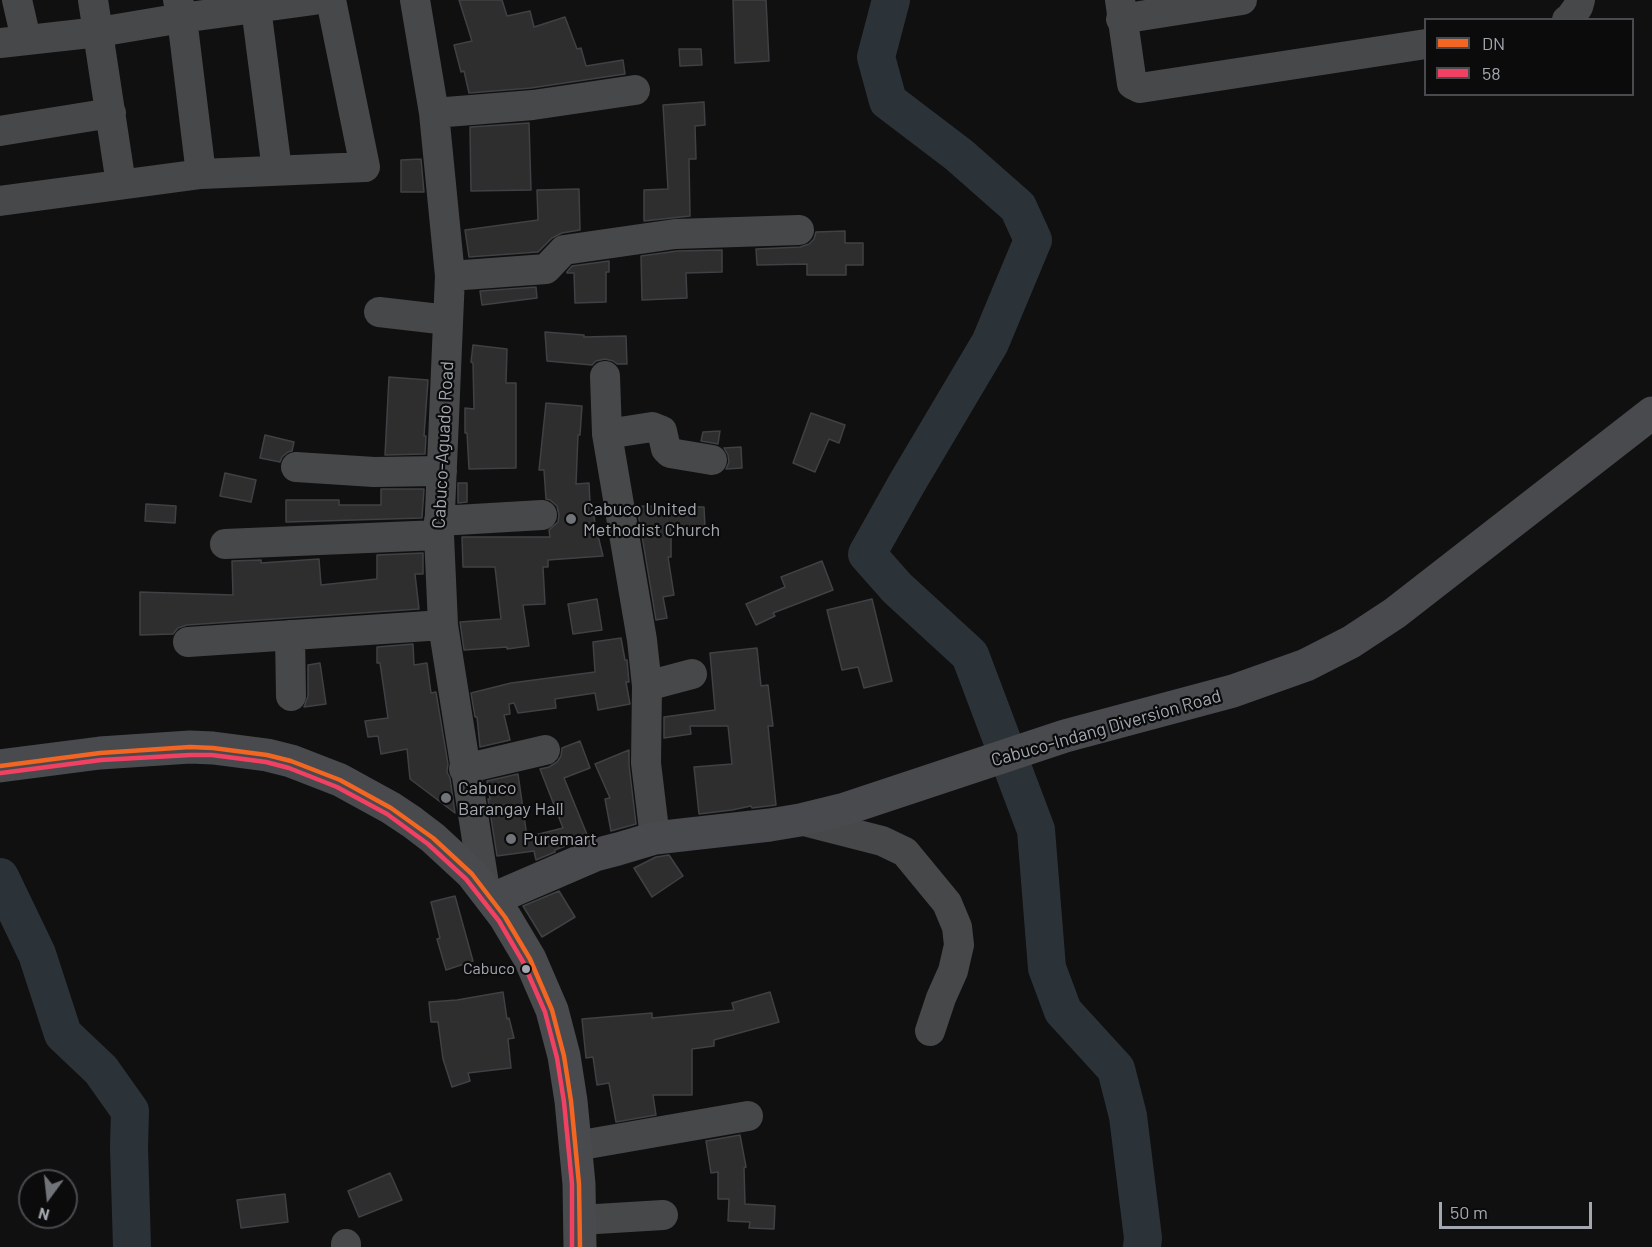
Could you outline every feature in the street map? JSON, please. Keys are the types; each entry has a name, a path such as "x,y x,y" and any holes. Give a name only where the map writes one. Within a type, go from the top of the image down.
{"main road":[{"name":"Cabuco-Indang Diversion Road","path":"489,894 595,855 655,838 800,820 877,800 1065,736 1233,691 1306,665 1341,648 1372,629 1420,595 1652,413"},
{"path":"0,766 100,753 190,747 239,750 291,760 340,780 368,794 412,822 452,855 489,894 530,959 552,1010 564,1056 576,1146 580,1233"}],"street":[{"path":"17,0 13,41 99,32 180,9 314,0"},
{"path":"93,0 121,184"},
{"path":"0,201 201,174 365,167 331,0"},
{"name":"Cabuco-Aguado Road","path":"415,0 435,113 450,276 439,528 443,625 464,769 489,894"},
{"path":"1242,0 1121,9 1132,84 1140,88 1424,44"},
{"path":"1570,18 1580,0"},
{"path":"256,4 277,170"},
{"path":"180,9 201,174"},
{"path":"435,113 533,105 635,90"},
{"path":"0,131 111,113"},
{"path":"450,276 546,269 564,250 675,234 799,230"},
{"path":"379,312 448,320"},
{"path":"605,376 607,434 642,640 646,686 646,763 655,838"},
{"path":"607,434 652,427 662,431 666,450 670,453 712,460"},
{"path":"296,467 374,472 442,471"},
{"path":"225,544 439,528 542,515"},
{"path":"188,642 443,625"},
{"path":"290,635 291,696"},
{"path":"646,686 692,674"},
{"path":"464,769 545,750"},
{"path":"800,820 882,841 905,852 946,903 957,927 960,945 953,971 930,1030"},
{"path":"576,1146 748,1116"},
{"path":"580,1233 663,1215"}],"building":[{"path":"459,0 502,0 507,16 530,11 534,27 565,17 577,49 581,48 586,66 623,60 625,74 531,88 469,93 454,45 472,41"},
{"path":"733,0 766,0 769,61 735,63"},
{"path":"679,49 701,49 702,65 680,66"},
{"path":"704,102 705,125 695,126 696,159 689,159 690,216 644,221 644,190 668,189 663,105"},
{"path":"529,123 531,190 471,191 470,127"},
{"path":"421,159 424,192 401,192 401,160"},
{"path":"579,189 580,230 562,233 552,238 538,252 469,257 465,230 538,220 537,190"},
{"path":"845,231 845,243 863,243 863,265 846,265 846,275 807,275 807,264 757,265 756,249 800,247 809,244 816,232"},
{"path":"722,250 722,272 686,273 687,298 642,300 641,256 677,251"},
{"path":"609,261 609,272 606,272 606,302 575,303 574,273 567,272 572,266"},
{"path":"536,287 537,298 482,305 480,291"},
{"path":"545,332 584,335 584,337 626,336 627,364 617,364 605,359 596,361 592,365 547,361"},
{"path":"473,345 507,349 506,383 516,383 516,468 469,469 465,408 474,409 473,363 471,362"},
{"path":"389,377 428,380 425,454 385,455"},
{"path":"546,403 582,406 576,484 589,483 596,536 598,536 603,556 548,560 548,567 543,567 545,604 523,605 529,646 464,650 460,622 501,619 495,567 463,567 462,537 550,537 549,530 558,522 557,506 546,499 544,470 539,470"},
{"path":"811,413 845,425 839,443 829,439 815,472 793,463"},
{"path":"720,431 718,444 701,441 703,432"},
{"path":"265,435 294,442 292,451 282,457 280,462 260,458"},
{"path":"741,447 742,468 726,469 729,462 724,448"},
{"path":"225,473 256,480 251,502 220,496"},
{"path":"458,483 467,483 467,502 458,503"},
{"path":"381,489 424,489 422,518 286,522 286,500 339,500 339,505 381,505"},
{"path":"146,504 176,506 175,523 145,521"},
{"path":"637,506 704,507 705,527 671,527 671,557 668,557 674,595 663,597 667,618 656,620"},
{"path":"423,553 423,574 415,574 419,609 187,625 178,628 173,634 140,635 140,592 233,595 232,561 261,560 261,563 319,559 321,585 377,579 377,555"},
{"path":"822,561 833,590 773,613 775,616 756,625 746,604 785,587 781,577"},
{"path":"597,599 602,630 573,634 568,604"},
{"path":"872,599 892,681 864,688 858,667 842,670 827,610"},
{"path":"621,638 625,660 627,660 629,682 626,682 630,704 598,710 595,693 555,699 556,708 518,713 514,703 509,704 510,714 504,715 510,740 480,747 477,717 475,717 471,693 511,683 595,672 593,642"},
{"path":"413,644 414,665 427,663 431,693 436,692 455,813 410,779 407,749 381,754 378,736 368,737 365,721 388,718 380,663 377,663 377,647"},
{"path":"757,648 761,686 768,685 773,726 768,726 776,805 752,808 751,806 699,814 694,767 732,764 728,726 690,726 691,734 664,738 664,717 715,710 710,653"},
{"path":"320,663 326,704 304,707 308,696 308,665"},
{"path":"580,741 590,768 564,778 588,837 536,860 534,851 497,856 487,781 518,774 527,837 563,828 540,769 557,762 562,748"},
{"path":"629,750 636,824 611,831 605,799 610,798 595,764"},
{"path":"669,855 683,876 652,897 634,868 656,857"},
{"path":"559,891 575,917 542,937 523,906"},
{"path":"455,896 473,961 446,970 437,939 440,938 431,902"},
{"path":"503,992 507,1019 509,1018 514,1038 508,1039 511,1068 468,1073 470,1081 452,1087 443,1059 438,1022 431,1022 429,1002"},
{"path":"770,992 779,1022 714,1040 714,1046 692,1049 692,1095 653,1095 656,1115 616,1122 609,1083 597,1085 593,1057 586,1058 582,1019 652,1013 652,1018 734,1010 732,1003"},
{"path":"740,1135 746,1167 744,1168 745,1204 775,1206 774,1229 749,1228 750,1222 728,1221 729,1199 718,1199 718,1172 711,1173 706,1141"},
{"path":"390,1173 402,1200 359,1217 348,1191"},
{"path":"285,1194 288,1222 241,1228 237,1200"}],"waterway":[{"path":"891,0 876,57 888,101 959,155 1018,207 1033,240 990,343 867,554 897,588 970,655 1036,830 1047,968 1063,1011 1116,1069 1128,1116 1143,1238 1142,1247"},
{"path":"0,877 37,954 63,1034 101,1070 130,1111 132,1247"}],"transit line":[{"name":"DN","path":"0,766 100,753 190,747 267,755 291,761 340,780 391,808 433,838 472,874 505,917 530,959 552,1010 564,1056 571,1101 579,1184 580,1247"},
{"name":"58","path":"1,773 101,760 190,755 212,755 266,762 289,768 337,787 387,814 428,844 466,879 499,921 523,962 545,1012 557,1058 564,1102 572,1184 572,1247"}],"place":[{"name":"Cabuco United Methodist Church","path":"571,519"},
{"name":"Cabuco Barangay Hall","path":"446,798"},
{"name":"Puremart","path":"511,839"},
{"name":"Cabuco","path":"526,969"}]}
